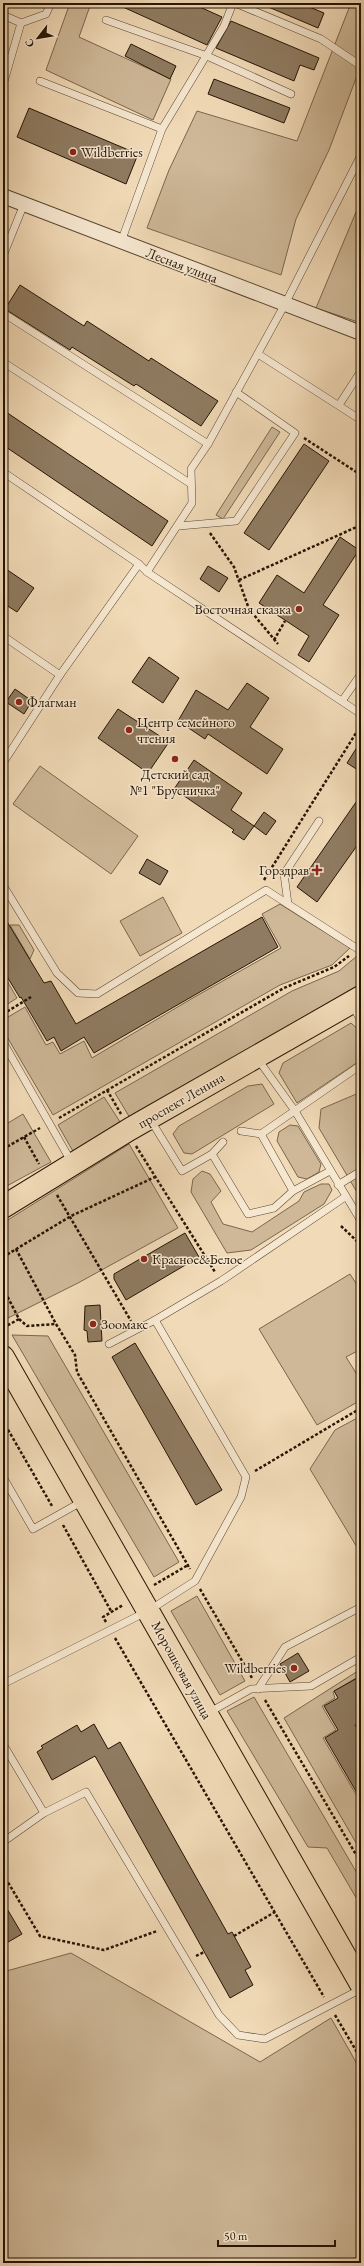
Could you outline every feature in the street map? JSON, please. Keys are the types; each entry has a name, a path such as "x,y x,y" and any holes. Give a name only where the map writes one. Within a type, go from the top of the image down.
{"main road":[{"name":"проспект Ленина","path":"3,1207 48,1181 130,1129 256,1057 358,1007"},
{"name":"Морошковая улица","path":"3,1357 361,1984"}],"street":[{"name":"Лесная улица","path":"3,196 361,333"}],"lane":[{"path":"3,15 21,23 46,14 51,3"},
{"path":"121,242 162,129 207,56 224,26 234,3 321,39 361,66"},
{"path":"106,20 207,56 291,94"},
{"path":"3,85 21,23"},
{"path":"40,81 162,129"},
{"path":"147,572 192,503 191,469 208,444 258,354 361,155"},
{"path":"3,256 24,204"},
{"path":"3,313 208,444"},
{"path":"258,354 361,420"},
{"path":"3,362 192,484"},
{"path":"339,405 361,371"},
{"path":"178,526 236,521 295,433 236,392"},
{"path":"3,472 139,564 147,572 361,714"},
{"path":"3,763 60,675 139,564"},
{"path":"3,636 60,675"},
{"path":"342,701 361,674"},
{"path":"288,904 284,874 319,821"},
{"path":"3,885 57,973 78,993 97,994 266,890 360,950"},
{"path":"3,1042 51,1122 74,1165"},
{"path":"256,1057 295,1111 361,1222"},
{"path":"241,1131 261,1134 361,1064"},
{"path":"149,1118 182,1171 212,1154 223,1142"},
{"path":"261,1134 294,1192"},
{"path":"212,1154 248,1214 274,1208 294,1192 330,1170"},
{"path":"338,1185 361,1171"},
{"path":"109,1344 155,1320 221,1281 345,1197"},
{"path":"3,1684 148,1611 195,1581 241,1497 246,1477 155,1320"},
{"path":"3,1477 33,1529 84,1500"},
{"path":"258,1689 285,1647 361,1607"},
{"path":"206,1714 251,1689 311,1686 361,1657"},
{"path":"3,1744 44,1813"},
{"path":"3,1842 44,1813 86,1792 219,2015 238,2035 265,2039 361,1989"}],"path":[{"path":"295,433 361,476"},
{"path":"204,524 234,567 249,609 279,645"},
{"path":"239,580 361,525"},
{"path":"274,640 285,621"},
{"path":"266,890 263,878 361,725"},
{"path":"3,1149 284,988 334,968 360,950"},
{"path":"3,1014 32,997"},
{"path":"107,1090 130,1129 134,1141 155,1177 221,1281"},
{"path":"24,1137 48,1181 71,1216 136,1330"},
{"path":"3,1257 71,1216 155,1177"},
{"path":"341,1226 361,1245"},
{"path":"16,1249 56,1324 75,1354 77,1372 188,1565 195,1581 361,1863"},
{"path":"3,1288 20,1319 28,1326 56,1324"},
{"path":"3,1328 20,1319"},
{"path":"246,1477 361,1408"},
{"path":"356,1411 361,1419"},
{"path":"111,1612 103,1617 361,2059"},
{"path":"3,1874 40,1936 104,1950 167,1928"},
{"path":"234,1936 275,1912"}],"shaded area":[{"path":"70,3 91,3 79,37 171,79 153,120 46,70"},
{"path":"351,3 361,3 361,65 329,150 296,219 281,275 147,228 169,170 197,111 297,141"},
{"path":"361,200 361,323 316,308"},
{"path":"272,427 280,432 223,519 216,515"},
{"path":"40,766 138,836 111,874 13,804"},
{"path":"163,897 182,933 140,956 120,921"},
{"path":"280,904 350,948 332,965 280,985 53,1115 3,1030 3,1020 25,1007 46,1045 53,1042 60,1054 84,1041 92,1058 281,948 262,914"},
{"path":"10,925 19,925 34,950 30,959"},
{"path":"357,956 361,959 361,988 130,1118 115,1093 292,991 339,971"},
{"path":"3,974 17,998 3,1007"},
{"path":"351,1023 361,1032 361,1060 297,1103 279,1073 283,1063"},
{"path":"262,1084 274,1104 192,1154 184,1153 173,1134 179,1126 248,1086"},
{"path":"361,1092 361,1199 319,1128 321,1109"},
{"path":"104,1097 122,1125 74,1153 58,1125"},
{"path":"23,1114 51,1162 3,1188 3,1126"},
{"path":"290,1125 298,1126 321,1164 319,1172 307,1179 298,1177 277,1141 279,1132"},
{"path":"129,1144 178,1228 78,1283 4,1320 3,1223"},
{"path":"202,1171 210,1174 221,1191 211,1202 223,1224 252,1232 299,1201 304,1192 321,1184 329,1184 332,1190 324,1204 251,1250 227,1253 191,1192 193,1179"},
{"path":"350,1274 361,1291 361,1349 346,1357 361,1381 361,1400 317,1425 259,1329"},
{"path":"12,1335 48,1336 179,1562 154,1577"},
{"path":"361,1416 361,1554 310,1469 335,1430"},
{"path":"197,1596 245,1681 220,1695 171,1611"},
{"path":"361,1669 361,1675 333,1692 335,1698 322,1706 336,1730 323,1738 361,1803 361,1847 359,1848 284,1718"},
{"path":"254,1697 361,1880 361,1899 358,1901 327,1848 308,1847 227,1711"},
{"path":"71,1953 260,2062 331,2018 361,2071 361,2263 3,2263 3,1972"}],"building":[{"path":"114,3 191,3 222,17 207,45"},
{"path":"259,3 300,3 324,13 318,28"},
{"path":"231,21 319,58 314,70 300,65 294,81 216,48"},
{"path":"131,44 176,66 170,79 125,56"},
{"path":"214,79 290,108 284,123 208,94"},
{"path":"29,108 138,154 126,184 17,137"},
{"path":"20,285 84,326 87,321 149,361 151,358 218,401 201,426 136,384 134,386 72,347 70,350 5,309"},
{"path":"3,410 168,521 152,546 3,445"},
{"path":"304,444 329,461 269,550 244,533"},
{"path":"340,537 359,550 323,605 339,615 309,662 298,655 309,636 259,603 277,575 304,593"},
{"path":"208,566 228,578 219,592 200,579"},
{"path":"3,567 34,588 17,612 3,603"},
{"path":"149,657 179,678 163,703 132,682"},
{"path":"247,683 269,698 250,727 283,749 267,774 208,734 205,739 178,721 196,690 228,710"},
{"name":"Флагман","path":"15,689 32,701 24,714 6,702"},
{"path":"118,709 169,742 148,773 98,738"},
{"path":"361,741 361,772 347,763"},
{"path":"194,760 242,793 231,810 254,826 244,840 232,832 234,830 174,789"},
{"path":"361,795 361,840 317,902 297,887"},
{"path":"264,812 276,821 266,835 254,826"},
{"path":"147,859 168,871 160,885 139,873"},
{"path":"3,915 44,983 51,981 76,1024 262,917 278,947 94,1053 84,1037 61,1051 54,1037 47,1041 3,970"},
{"path":"185,1233 199,1257 126,1300 114,1279 114,1274"},
{"path":"100,1305 102,1341 88,1342 87,1331 84,1330 85,1306"},
{"path":"135,1343 222,1490 196,1505 112,1357"},
{"name":"Wildberriеs","path":"298,1653 309,1671 290,1682 280,1664"},
{"path":"361,1676 361,1721 355,1725 361,1735 361,1800 325,1738 338,1730 324,1706 338,1698 334,1691"},
{"path":"94,1724 108,1749 120,1742 228,1934 232,1932 251,1967 245,1970 253,1985 230,1998 95,1756 52,1780 37,1752 43,1748 41,1746 77,1725 81,1732"},
{"path":"3,1902 22,1934 3,1945"}],"place":[{"name":"Wildberries","path":"73,152"},
{"name":"Восточная сказка","path":"299,609"},
{"name":"Флагман","path":"19,702"},
{"name":"Центр семейного чтения","path":"129,730"},
{"name":"Детский сад №1 \"Брусничка\"","path":"175,759"},
{"name":"Горздрав","path":"317,870"},
{"name":"Красное&Белое","path":"144,1259"},
{"name":"Зоомакс","path":"93,1324"},
{"name":"Wildberriеs","path":"294,1668"}]}
